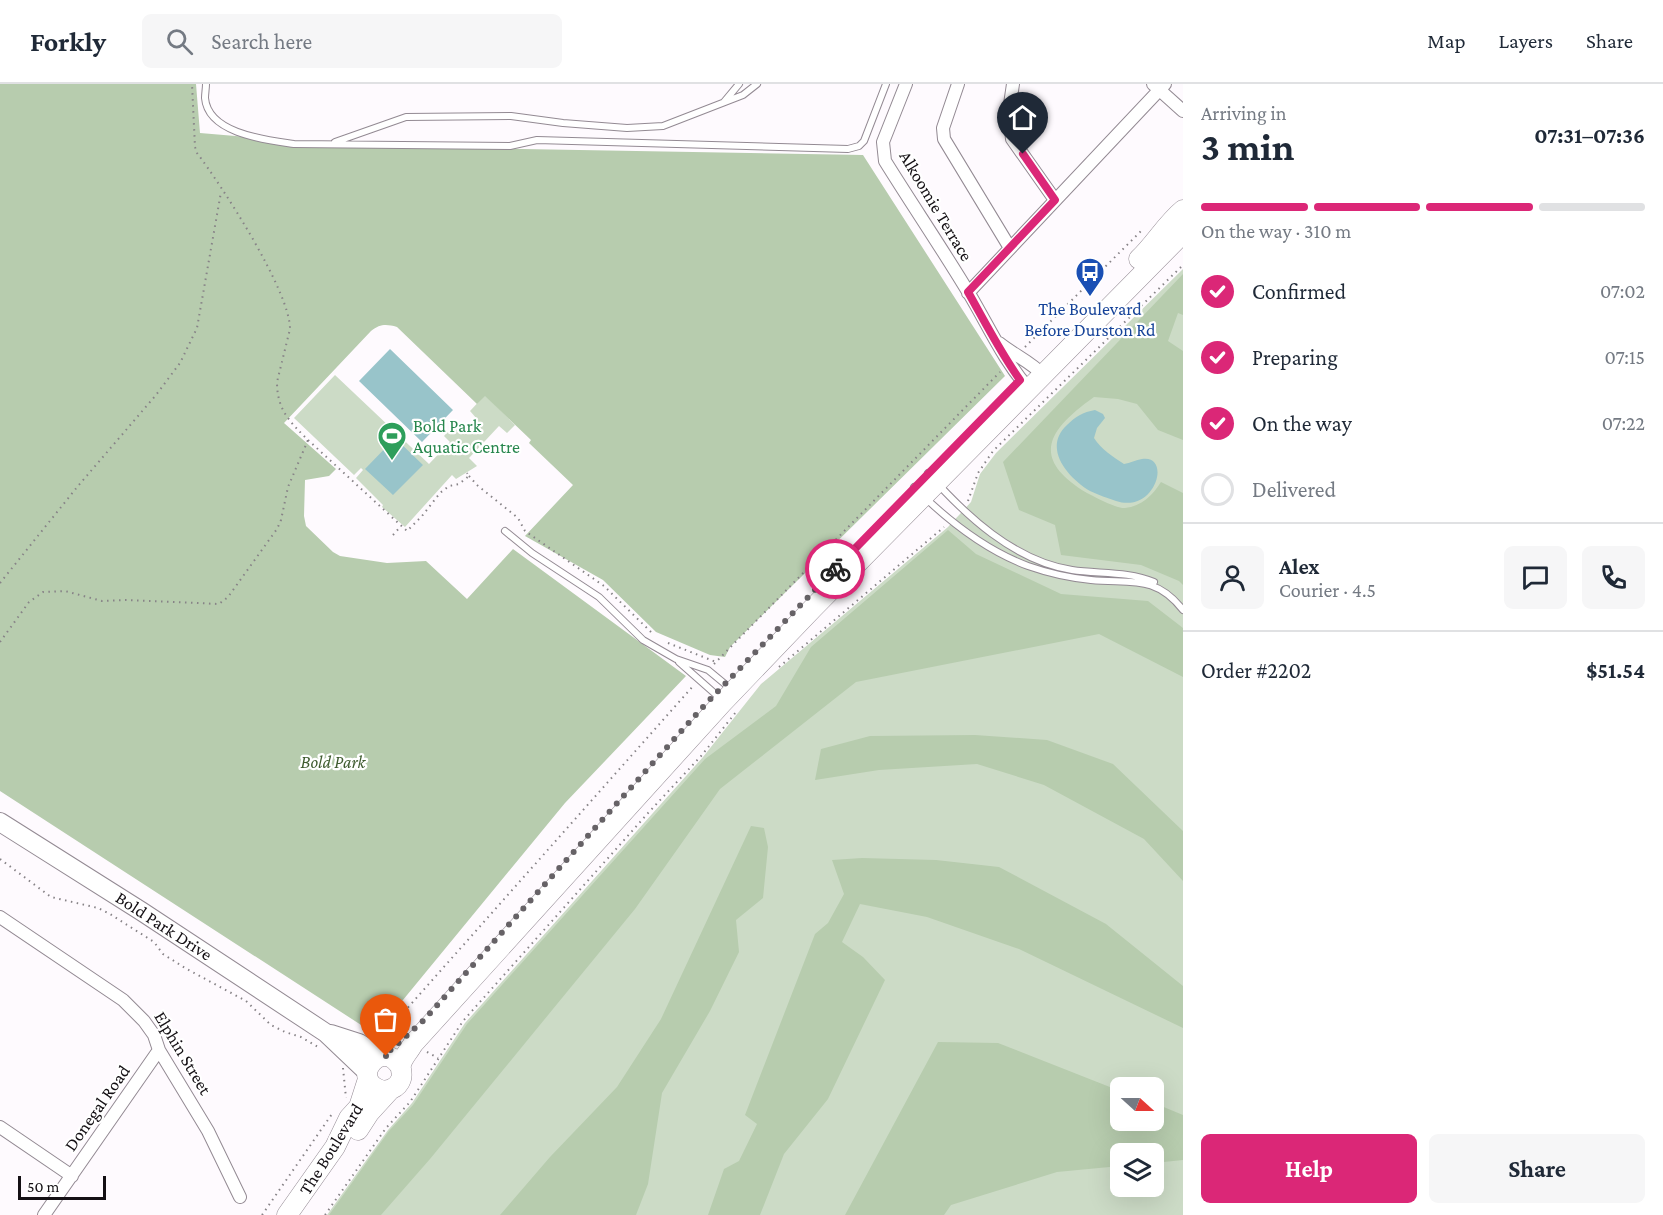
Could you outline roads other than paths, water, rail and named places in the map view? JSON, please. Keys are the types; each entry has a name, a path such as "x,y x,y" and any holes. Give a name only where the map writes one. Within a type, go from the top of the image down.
{"main road":[{"name":"The Boulevard","path":"1039,370 1153,245 1172,219 1183,210"},
{"name":"The Boulevard","path":"287,1215 335,1147 345,1126 359,1107 373,1060 388,1059 413,1044 727,696 925,485 1039,370 1183,233"},
{"name":"The Boulevard","path":"300,1215 369,1113 402,1078 388,1059"},
{"name":"The Boulevard","path":"368,1076 378,1089 390,1090"}],"street":[{"name":"Alkoomie Terrace","path":"906,84 883,142 885,161 968,292 996,341 1012,360 1024,385"},
{"path":"958,84 943,128 944,139 1010,248"},
{"path":"1013,84 1009,111 1012,139 1055,200"},
{"path":"968,292 1159,86 1183,111"},
{"path":"1012,360 1039,370"},
{"name":"Bold Park Drive","path":"0,822 141,911 326,1042 368,1076"},
{"name":"Elphin Street","path":"0,916 135,1010 154,1035 159,1050 208,1131 240,1197"},
{"name":"Bold Park Drive","path":"326,1042 359,1042 388,1059"},
{"name":"Donegal Road","path":"44,1215 159,1050"},
{"path":"0,1127 72,1176"}],"lane":[{"path":"206,84 205,100 214,118 233,131 261,140 294,144 510,146 537,140 848,149 859,146 864,141 886,84"},
{"path":"724,102 739,84"},
{"path":"329,145 406,117 512,116 627,128 663,126 744,95 757,84"},
{"path":"925,485 991,533 1026,555 1058,567 1146,579 1174,594 1183,604"},
{"path":"925,485 952,521 1005,556 1028,566 1088,580 1139,581 1158,588 1174,598 1183,610"},
{"path":"505,531 525,549 599,597 644,640 676,659 699,679 727,696"},
{"path":"676,659 708,670 727,696"}],"water":[{"path":"390,349 453,410 422,442 359,381"},
{"path":"1095,410 1103,414 1105,418 1097,428 1094,438 1104,449 1124,464 1142,459 1151,460 1156,465 1158,474 1155,483 1150,492 1141,499 1130,503 1116,501 1093,492 1074,478 1061,462 1057,453 1060,434 1076,417"},
{"path":"395,438 423,465 393,495 365,469"}],"place":[{"name":"The Boulevard Before Durston Rd","path":"1090,298"},
{"name":"Bold Park Aquatic Centre","path":"392,462"}],"park label":[{"name":"Bold Park","path":"333,762"}]}
